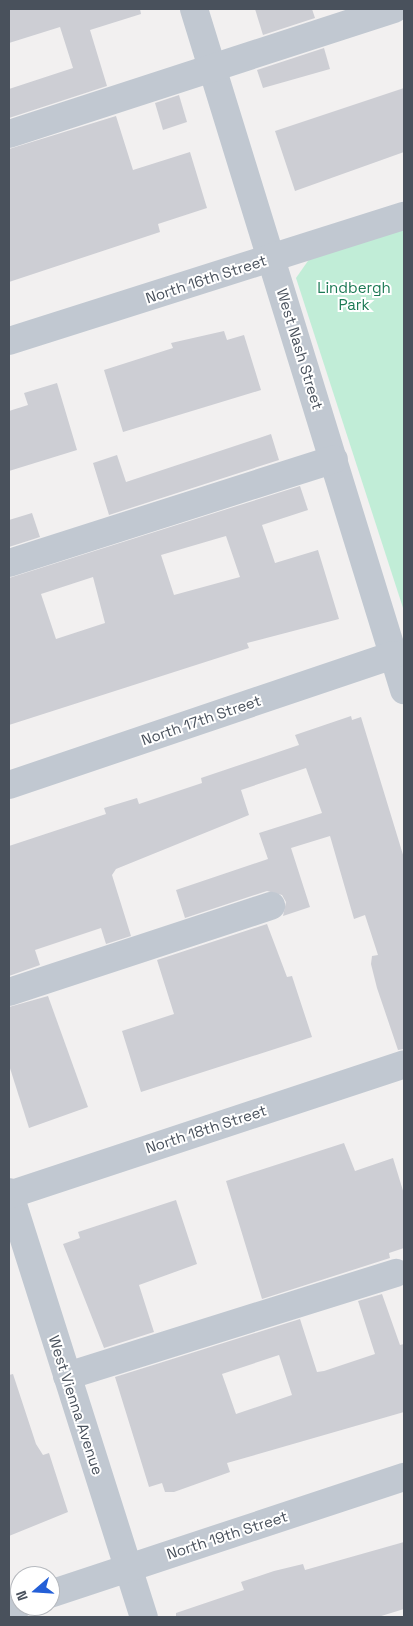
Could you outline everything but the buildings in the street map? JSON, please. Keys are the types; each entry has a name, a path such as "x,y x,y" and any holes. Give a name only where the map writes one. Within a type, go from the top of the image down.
{"street":[{"name":"West Nash Street","path":"194,9 404,690"},
{"path":"9,134 212,70 394,9"},
{"name":"North 16th Street","path":"9,341 404,216"},
{"path":"9,563 334,459"},
{"name":"North 17th Street","path":"9,785 393,655"},
{"path":"9,992 271,906"},
{"name":"North 18th Street","path":"9,1194 404,1064"},
{"name":"West Vienna Avenue","path":"9,1194 144,1617"},
{"path":"67,1376 396,1273"},
{"name":"North 19th Street","path":"60,1591 404,1476"}],"green space":[{"name":"Lindbergh Park","path":"404,229 404,611 296,278 310,258"}]}
